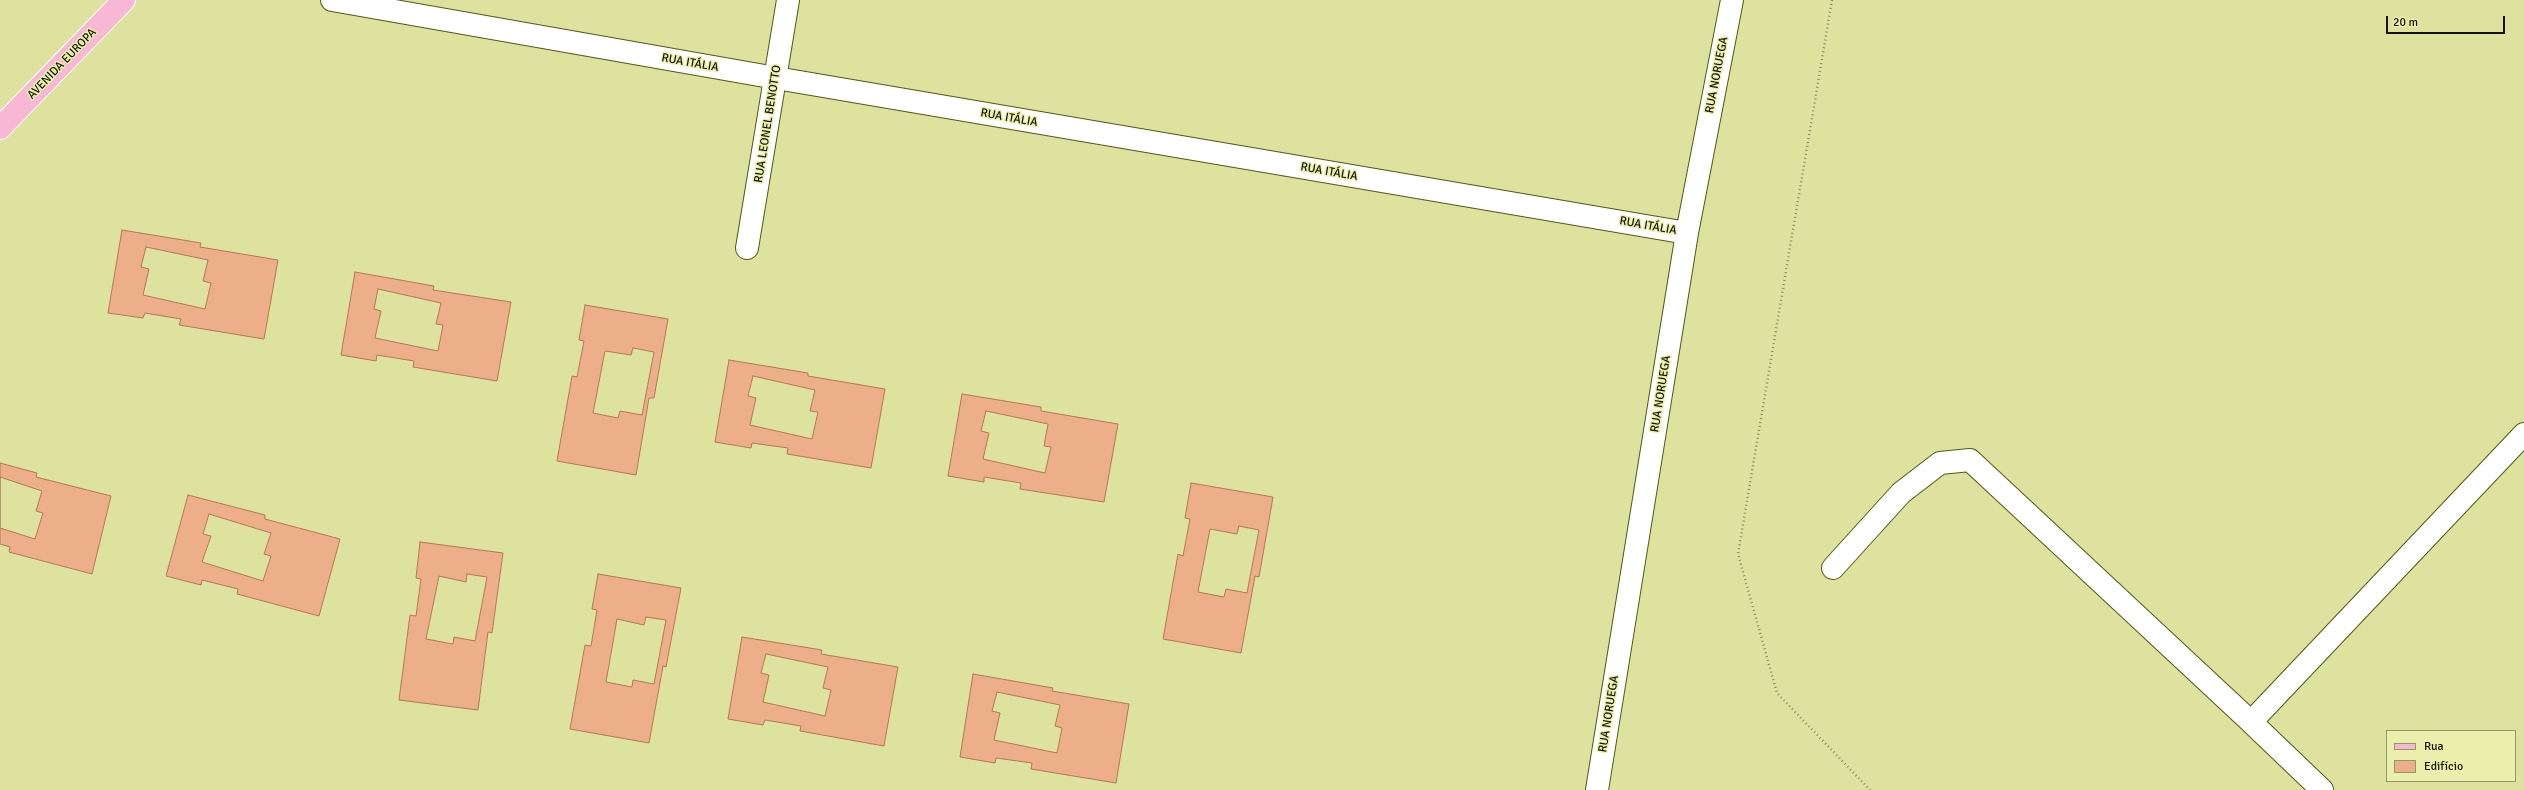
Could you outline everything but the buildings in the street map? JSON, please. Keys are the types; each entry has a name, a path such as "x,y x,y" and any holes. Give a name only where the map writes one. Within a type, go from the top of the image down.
{"main road":[{"name":"AVENIDA EUROPA","path":"0,128 124,0"}],"street":[{"name":"RUA ITÁLIA","path":"332,0 776,78 1687,233"},
{"name":"RUA LEONEL BENOTTO","path":"747,248 788,0"},
{"name":"RUA NORUEGA","path":"1597,790 1687,233 1732,0"},
{"path":"2251,722 2524,434"},
{"path":"1833,568 1901,493 1940,463 1970,460 2322,790"}],"path":[{"path":"1832,0 1738,554 1777,693 1870,790"}]}
